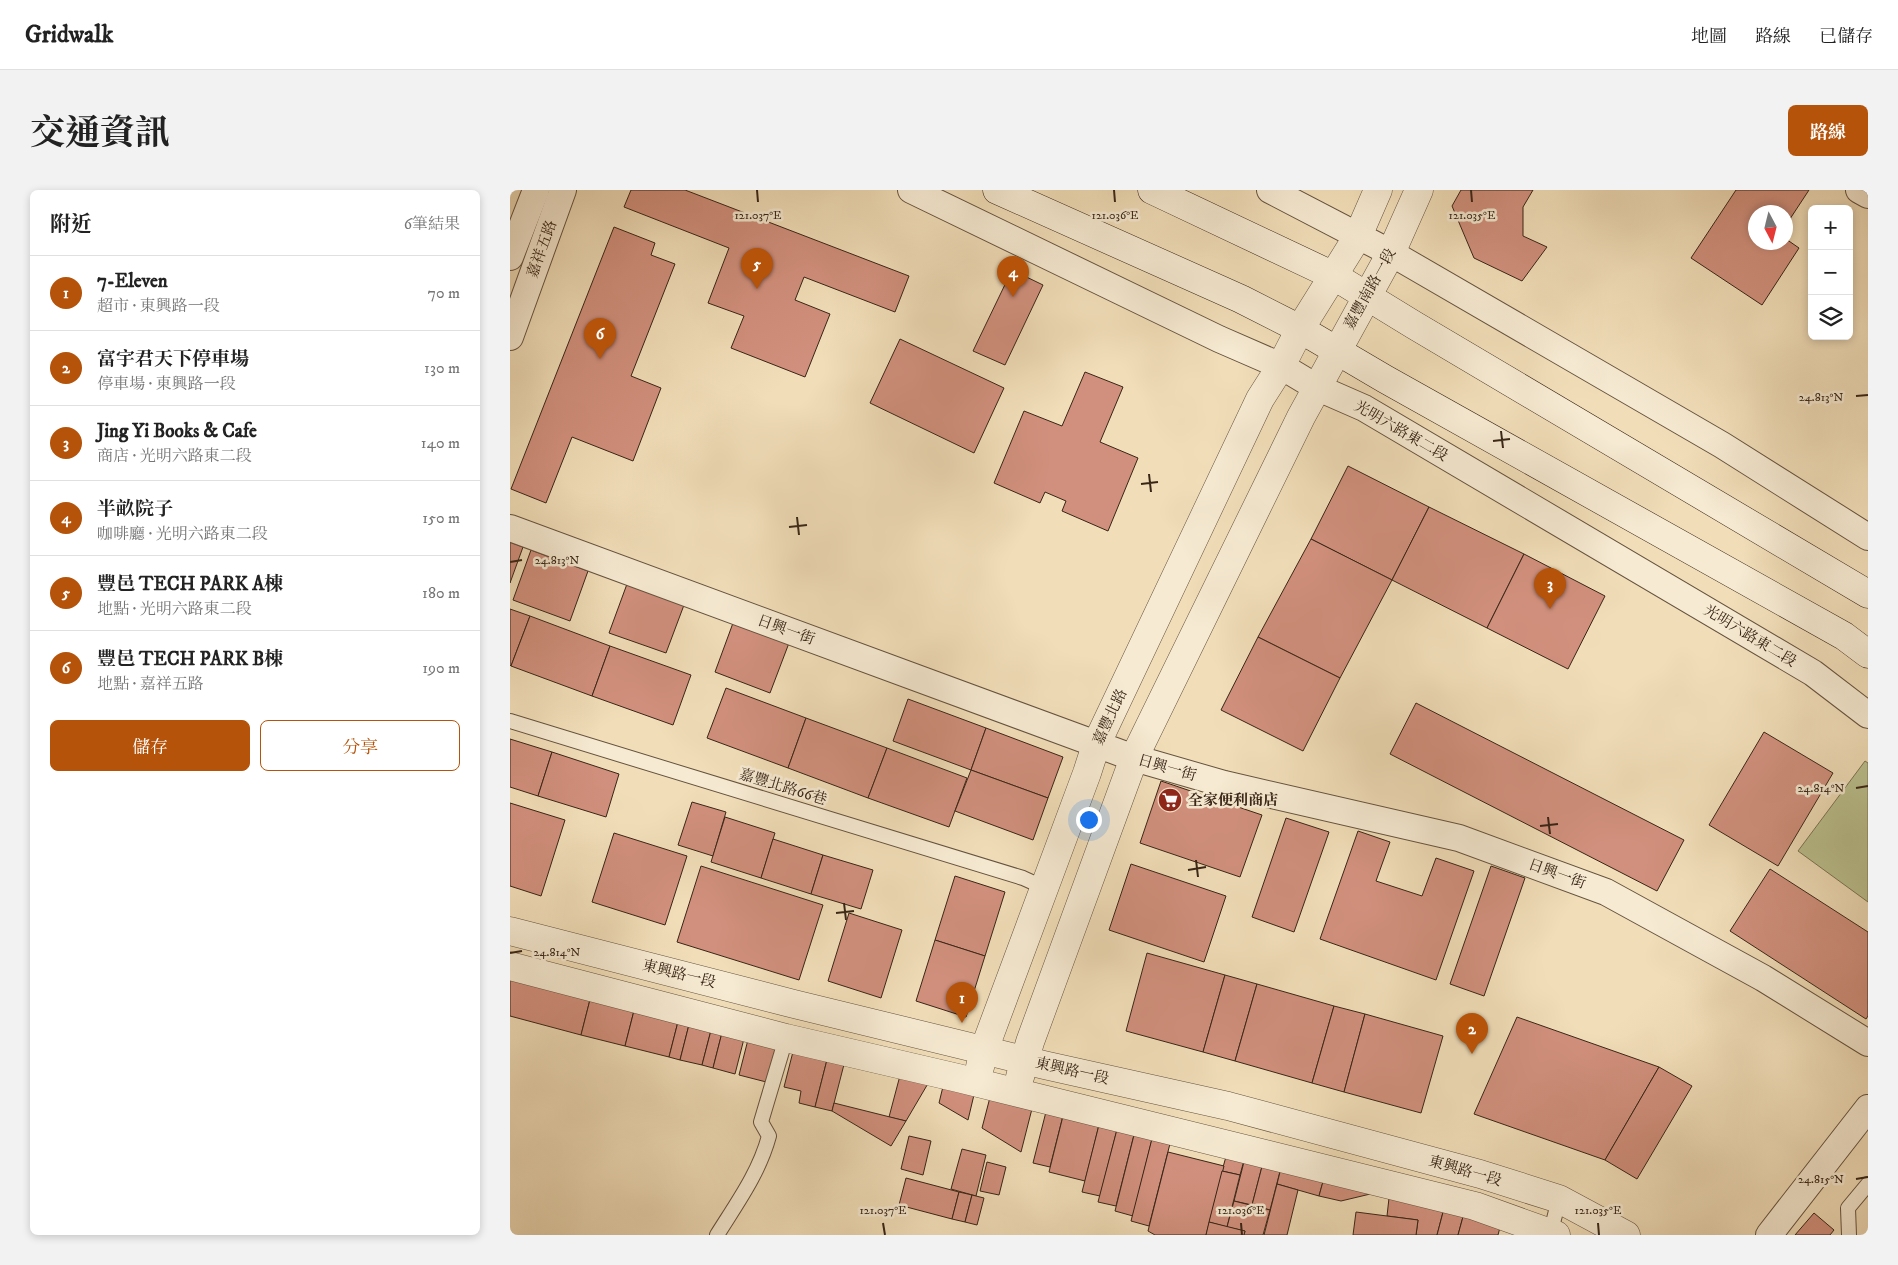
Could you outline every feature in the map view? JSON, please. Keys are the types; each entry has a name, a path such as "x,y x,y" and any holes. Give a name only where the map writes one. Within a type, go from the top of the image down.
{"street":[{"name":"嘉祥五路","path":"510,257 536,190"},
{"name":"嘉祥五路","path":"510,337 563,190"},
{"name":"光明六路東二段","path":"911,190 1218,340 1281,366 1316,387 1364,408 1813,674 1868,715"},
{"path":"997,190 1241,299 1300,329 1844,636 1868,654"},
{"path":"1152,190 1334,276 1868,594"},
{"path":"1270,190 1390,253 1722,445 1868,537"},
{"path":"1281,366 1300,329 1358,236 1378,190"},
{"name":"嘉豐南路一段","path":"1316,387 1390,253 1420,190"},
{"path":"1859,190 1868,195"},
{"name":"嘉豐北路","path":"977,1083 984,1050 1088,773 1096,745 1260,399 1281,366"},
{"path":"1015,1093 1025,1059 1134,758 1316,387"},
{"name":"日興一街","path":"510,528 1134,758 1224,784 1459,838 1606,892 1763,978 1868,1043"},
{"name":"東興路一段","path":"510,931 785,1002 1044,1065 1228,1106 1480,1174 1559,1199 1626,1235"},
{"name":"東興路一段","path":"510,966 786,1038 977,1083 1475,1206 1553,1234"},
{"path":"1769,1235 1868,1108"}],"lane":[{"name":"嘉豐北路66巷","path":"510,721 1023,878 1045,888"},
{"path":"716,1235 754,1176 764,1156 769,1136 761,1122 786,1038"},
{"path":"1849,1235 1848,1208 1868,1184"},
{"path":"1553,1234 1559,1199"}],"green space":[{"path":"1865,761 1868,763 1868,902 1798,851"}],"building":[{"path":"631,190 685,190 909,276 895,312 804,277 795,300 830,314 805,377 731,348 744,316 708,303 729,248 624,207"},
{"path":"1461,190 1533,190 1523,207 1523,236 1547,247 1522,281 1474,258 1452,206"},
{"path":"1736,190 1809,190 1793,214 1793,205 1748,205 1748,250 1793,250 1793,244 1799,248 1762,305 1691,258"},
{"path":"614,227 655,243 651,255 675,264 631,376 661,388 633,461 572,437 546,503 511,489"},
{"path":"1012,270 1043,285 1005,365 973,351"},
{"path":"900,339 1004,388 974,453 870,403"},
{"path":"1085,372 1123,387 1100,442 1138,458 1108,531 1062,511 1066,501 1045,492 1040,503 994,483 1024,411 1062,426"},
{"path":"1348,466 1429,507 1392,580 1311,539"},
{"path":"1429,507 1524,554 1487,628 1392,580"},
{"path":"1311,539 1392,580 1340,678 1258,637"},
{"path":"510,542 523,547 510,583"},
{"path":"531,550 588,571 570,621 513,600"},
{"path":"1524,554 1605,596 1568,669 1487,628"},
{"path":"627,584 684,605 666,653 609,633"},
{"path":"510,609 530,616 511,666 510,665"},
{"path":"530,616 610,646 592,696 511,666"},
{"path":"733,623 789,643 770,693 715,672"},
{"path":"1258,637 1340,678 1303,751 1221,710"},
{"path":"610,646 691,675 673,725 592,696"},
{"path":"726,688 806,718 788,768 707,738"},
{"path":"908,699 986,728 971,770 893,741"},
{"path":"1416,703 1684,840 1657,891 1390,754"},
{"path":"806,718 887,748 868,798 788,768"},
{"path":"986,728 1063,757 1048,798 971,770"},
{"path":"1764,732 1833,773 1778,866 1709,825"},
{"path":"510,739 552,752 538,796 510,787"},
{"path":"887,748 967,778 949,827 868,798"},
{"path":"552,752 619,774 606,817 538,796"},
{"path":"971,770 1048,798 1033,840 955,811"},
{"path":"1161,781 1262,815 1240,877 1140,843"},
{"path":"692,802 726,812 713,856 678,845"},
{"path":"510,803 565,820 541,896 510,886"},
{"path":"725,817 775,833 761,878 711,862"},
{"path":"1286,818 1329,832 1294,932 1252,917"},
{"path":"1358,831 1390,842 1376,881 1422,896 1436,858 1474,871 1436,980 1320,939"},
{"path":"614,833 687,856 665,925 592,902"},
{"path":"773,839 823,855 811,894 761,878"},
{"path":"823,855 873,870 861,909 811,894"},
{"path":"1131,864 1226,896 1204,962 1109,930"},
{"path":"701,866 823,905 799,980 677,942"},
{"path":"1491,866 1525,878 1484,996 1450,984"},
{"path":"1770,869 1868,932 1868,1016 1866,1019 1730,931"},
{"path":"955,876 1005,892 985,956 935,940"},
{"path":"849,913 902,930 881,998 828,981"},
{"path":"935,940 985,956 966,1017 916,1001"},
{"path":"1147,953 1225,975 1203,1052 1126,1031"},
{"path":"510,958 595,980 581,1035 510,1016"},
{"path":"1225,975 1257,984 1235,1061 1203,1052"},
{"path":"595,980 639,991 625,1046 581,1035"},
{"path":"1257,984 1334,1006 1312,1083 1235,1061"},
{"path":"639,991 683,1002 669,1057 625,1046"},
{"path":"683,1002 694,1005 680,1060 669,1057"},
{"path":"694,1005 716,1011 702,1065 680,1060"},
{"path":"1334,1006 1365,1014 1344,1092 1312,1083"},
{"path":"716,1011 727,1013 713,1068 702,1065"},
{"path":"727,1013 749,1019 735,1074 713,1068"},
{"path":"1365,1014 1443,1036 1421,1113 1344,1092"},
{"path":"1517,1017 1659,1067 1605,1160 1474,1114"},
{"path":"753,1020 792,1030 778,1085 739,1075"},
{"path":"798,1032 832,1040 815,1107 799,1103 801,1091 784,1087"},
{"path":"832,1040 849,1045 832,1111 815,1107"},
{"path":"1659,1067 1692,1086 1637,1179 1605,1160"},
{"path":"902,1068 933,1075 906,1121 889,1117"},
{"path":"947,1070 978,1078 968,1120 939,1103"},
{"path":"994,1082 1036,1093 1021,1152 982,1128"},
{"path":"1050,1096 1067,1100 1050,1167 1033,1163"},
{"path":"1067,1100 1103,1109 1085,1181 1049,1172"},
{"path":"834,1103 906,1121 891,1146 832,1111"},
{"path":"1103,1109 1121,1114 1100,1196 1082,1192"},
{"path":"1121,1114 1138,1119 1116,1206 1098,1202"},
{"path":"1138,1119 1156,1123 1133,1216 1115,1211"},
{"path":"1156,1123 1174,1128 1149,1226 1131,1221"},
{"path":"909,1136 931,1141 923,1175 901,1169"},
{"path":"1230,1142 1248,1146 1240,1175 1222,1171"},
{"path":"1248,1146 1266,1151 1252,1205 1234,1201"},
{"path":"962,1149 986,1155 976,1196 951,1189"},
{"path":"1266,1151 1284,1156 1270,1210 1252,1205"},
{"path":"1168,1152 1224,1166 1206,1235 1155,1235 1148,1231"},
{"path":"1284,1156 1327,1167 1319,1196 1277,1184"},
{"path":"987,1162 1006,1167 999,1195 980,1191"},
{"path":"1327,1167 1387,1190 1341,1201 1319,1196"},
{"path":"1222,1171 1240,1175 1227,1227 1209,1222"},
{"path":"906,1178 959,1192 952,1219 899,1205"},
{"path":"1277,1184 1298,1190 1287,1235 1264,1235"},
{"path":"1390,1189 1447,1197 1437,1235 1416,1235 1418,1220 1387,1216"},
{"path":"959,1192 972,1195 965,1222 952,1219"},
{"path":"972,1195 984,1198 977,1225 965,1222"},
{"path":"1447,1197 1467,1202 1458,1235 1437,1235"},
{"path":"1234,1201 1270,1210 1263,1235 1244,1235 1245,1231 1227,1227"},
{"path":"1467,1202 1504,1212 1498,1235 1458,1235"},
{"path":"1356,1212 1418,1220 1416,1235 1353,1235"},
{"path":"1814,1213 1834,1230 1830,1235 1795,1235"},
{"path":"1209,1222 1245,1231 1244,1235 1206,1235"}],"place":[{"name":"豐邑 TECH PARK A棟","path":"757,289"},
{"name":"半畝院子","path":"1013,297"},
{"name":"豐邑 TECH PARK B棟","path":"600,359"},
{"name":"Jing Yi Books & Cafe","path":"1550,609"},
{"name":"全家便利商店","path":"1170,800"},
{"name":"7-Eleven","path":"962,1023"},
{"name":"富宇君天下停車場","path":"1472,1054"}]}
